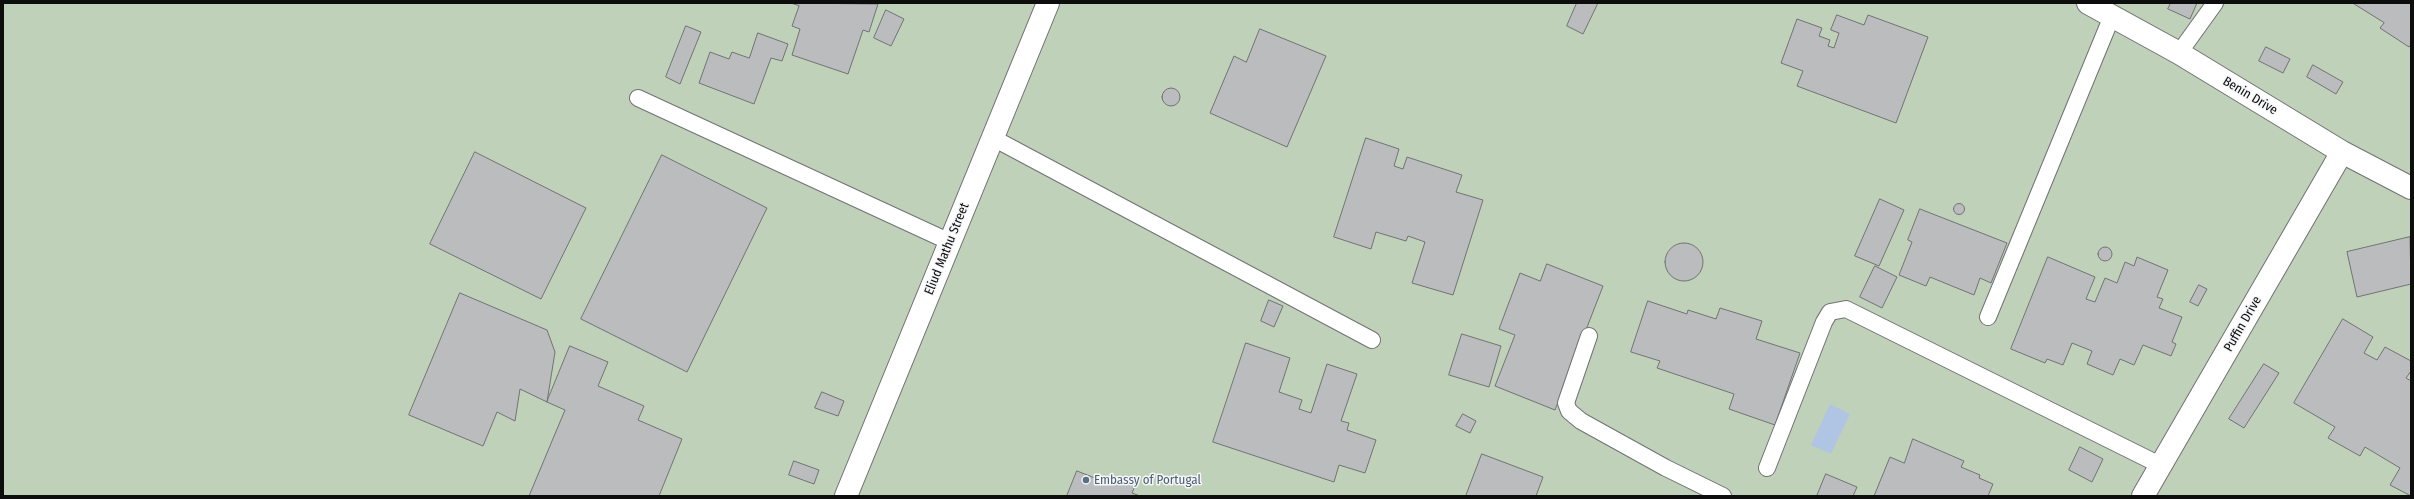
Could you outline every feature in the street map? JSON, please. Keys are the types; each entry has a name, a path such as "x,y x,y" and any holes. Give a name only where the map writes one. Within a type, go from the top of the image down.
{"street":[{"name":"Eliud Mathu Street","path":"846,496 1048,3"},
{"name":"Benin Drive","path":"2088,3 2179,53 2342,152 2411,188"},
{"name":"Puffin Drive","path":"2143,496 2162,466 2342,152"}],"lane":[{"path":"2179,53 2215,3"},
{"path":"1988,317 2112,16"},
{"path":"638,98 950,242"},
{"path":"993,138 1372,340"},
{"path":"1767,468 1824,322 1830,312 1846,309 2162,466"},
{"path":"1589,336 1566,403 1569,411 1581,421 1666,468 1723,496"}],"green space":[{"path":"3,3 2411,3 2411,496 3,496"}],"water":[{"path":"1830,404 1850,414 1831,454 1811,445"}],"building":[{"path":"791,3 878,4 869,32 863,30 848,74 792,55 800,29 792,26 799,6"},
{"path":"1577,3 1598,3 1583,34 1567,26"},
{"path":"2171,3 2197,3 2190,19 2168,9"},
{"path":"2353,3 2411,3 2411,44 2409,47 2380,28 2384,23"},
{"path":"886,10 904,19 891,46 874,38"},
{"path":"1837,15 1864,25 1868,15 1928,37 1896,123 1797,86 1803,71 1781,63 1797,19 1822,28 1819,36 1830,40 1828,46 1834,48 1839,33 1831,30"},
{"path":"686,26 701,32 680,84 666,77"},
{"path":"1260,29 1326,56 1287,147 1210,113 1234,56 1246,62"},
{"path":"758,33 788,44 782,61 771,58 754,104 699,83 710,52 729,59 732,52 749,58"},
{"path":"2266,47 2290,59 2283,73 2259,61"},
{"path":"2313,65 2343,82 2336,94 2307,77"},
{"path":"1171,88 1177,91 1180,97 1177,103 1171,106 1165,103 1162,97 1165,91"},
{"path":"1366,138 1399,149 1394,166 1403,169 1407,157 1462,175 1456,192 1483,200 1453,295 1412,283 1425,242 1408,236 1406,241 1376,232 1371,249 1334,237"},
{"path":"475,152 586,208 541,299 430,244"},
{"path":"662,155 767,208 687,372 581,319"},
{"path":"1880,199 1904,210 1879,266 1855,256"},
{"path":"1959,203 1963,205 1965,209 1963,213 1959,215 1955,213 1953,209 1955,205"},
{"path":"1920,209 2007,243 1991,283 1980,278 1974,295 1930,277 1926,286 1899,275 1912,242 1908,240"},
{"path":"2410,237 2411,284 2357,297 2347,252"},
{"path":"1680,243 1688,243 1698,248 1702,255 1702,269 1698,276 1688,281 1680,281 1670,276 1668,273 1665,266 1665,258 1670,248 1673,246"},
{"path":"2102,247 2108,247 2112,251 2112,257 2108,261 2102,261 2098,257 2098,251"},
{"path":"2048,257 2095,277 2086,299 2095,302 2105,278 2117,283 2125,262 2134,266 2137,257 2168,270 2157,297 2163,299 2159,308 2182,317 2172,342 2176,344 2171,356 2143,345 2134,365 2120,359 2113,375 2087,364 2092,351 2072,343 2063,365 2047,359 2045,363 2011,349"},
{"path":"1547,264 1603,286 1555,410 1495,386 1515,335 1499,329 1520,273 1540,281"},
{"path":"1875,266 1897,277 1882,308 1860,297"},
{"path":"2199,285 2207,289 2198,306 2190,302"},
{"path":"460,293 547,330 555,352 547,402 520,389 515,421 497,412 483,446 409,415"},
{"path":"1269,300 1283,306 1274,327 1261,321"},
{"path":"1648,301 1687,314 1688,310 1716,319 1720,308 1762,321 1756,339 1800,353 1775,425 1729,409 1734,394 1657,368 1660,361 1631,352"},
{"path":"2343,319 2373,337 2364,353 2377,360 2385,347 2411,361 2411,371 2406,378 2411,381 2411,496 2390,485 2400,468 2365,447 2360,456 2328,438 2335,427 2294,403"},
{"path":"1462,334 1501,346 1489,387 1449,375"},
{"path":"1246,343 1290,358 1279,392 1302,400 1299,409 1311,413 1327,364 1357,374 1341,421 1349,423 1347,430 1376,440 1365,473 1339,465 1334,482 1213,442"},
{"path":"570,346 608,362 598,386 644,406 638,420 682,439 659,496 529,496 565,410 547,402"},
{"path":"2264,364 2279,373 2244,428 2229,419"},
{"path":"822,392 844,401 838,416 815,408"},
{"path":"1463,414 1476,421 1470,433 1456,426"},
{"path":"1913,439 1964,461 1961,467 1980,475 1979,478 1993,484 1988,496 1874,496 1890,457 1904,463"},
{"path":"2080,447 2103,459 2092,482 2069,470"},
{"path":"1482,454 1543,477 1536,496 1466,496"},
{"path":"794,461 819,470 814,484 789,475"},
{"name":"Embassy of Portugal","path":"1077,471 1108,483 1111,476 1135,486 1132,493 1140,496 1067,496"},
{"path":"1826,474 1857,487 1853,496 1817,496"}],"place":[{"name":"Embassy of Portugal","path":"1086,480"}]}
